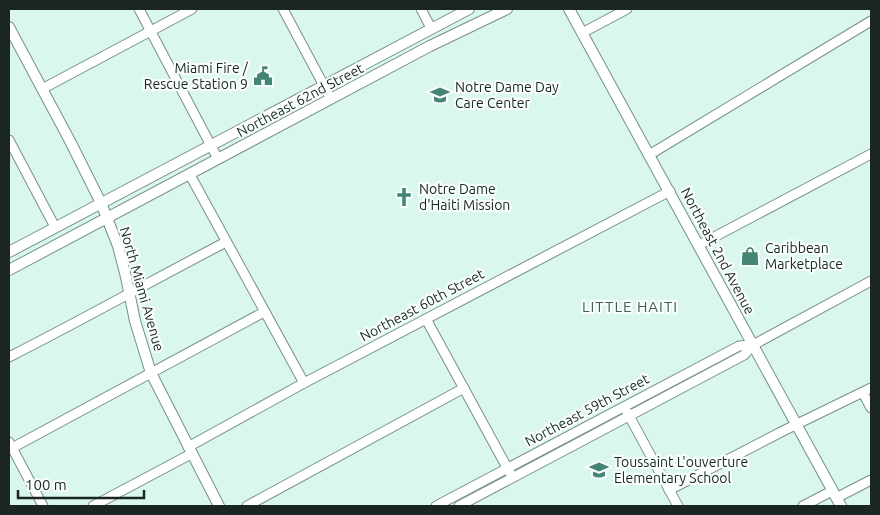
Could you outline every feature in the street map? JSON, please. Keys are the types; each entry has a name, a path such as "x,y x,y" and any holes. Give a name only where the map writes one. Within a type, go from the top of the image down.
{"main road":[{"name":"Northeast 62nd Street","path":"9,252 469,9"},
{"path":"480,21 498,9"},
{"name":"Northeast 62nd Street","path":"9,270 480,21 507,9"},
{"name":"Northeast 2nd Avenue","path":"569,9 836,498"},
{"name":"North Miami Avenue","path":"9,28 101,203 118,246 135,321 152,373 219,506"}],"street":[{"path":"139,9 218,159"},
{"path":"42,89 192,9"},
{"path":"283,9 331,100"},
{"path":"421,9 431,28"},
{"path":"582,33 626,9"},
{"path":"649,154 871,21"},
{"path":"9,140 55,227"},
{"path":"699,245 871,154"},
{"path":"190,175 304,383"},
{"name":"Northeast 60th Street","path":"93,506 304,383 670,191"},
{"path":"9,357 226,242"},
{"name":"Northeast 59th Street","path":"459,506 744,355 753,345 871,281"},
{"path":"43,506 10,445 152,373 264,312"},
{"path":"426,319 512,478"},
{"name":"Northeast 59th Street","path":"440,505 739,346 753,345"},
{"path":"247,506 464,388"},
{"path":"669,490 867,390 871,408"},
{"path":"624,407 678,506"},
{"path":"802,506 836,498 871,480"}],"place":[{"name":"Miami Fire / Rescue Station 9","path":"263,76"},
{"name":"Notre Dame Day Care Center","path":"440,95"},
{"name":"Notre Dame d'Haiti Mission","path":"404,197"},
{"name":"Caribbean Marketplace","path":"750,256"},
{"name":"Toussaint L'ouverture Elementary School","path":"599,470"}],"district":[{"name":"LITTLE HAITI","path":"630,307"}]}
